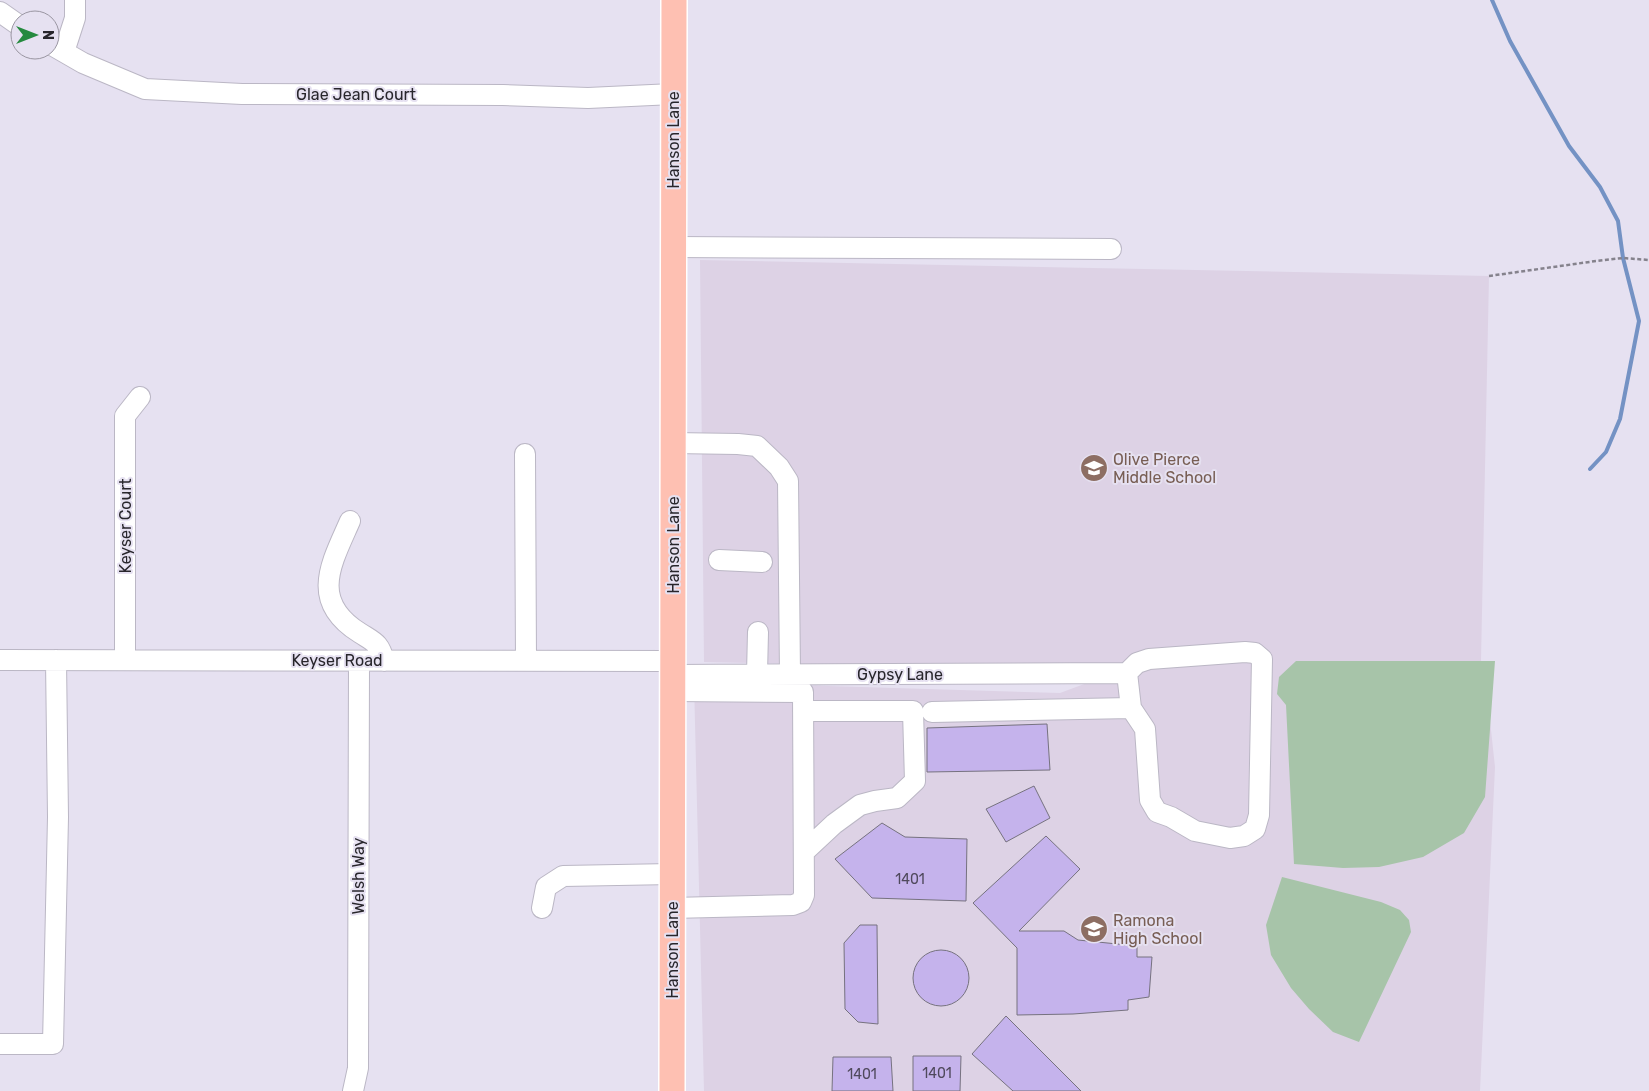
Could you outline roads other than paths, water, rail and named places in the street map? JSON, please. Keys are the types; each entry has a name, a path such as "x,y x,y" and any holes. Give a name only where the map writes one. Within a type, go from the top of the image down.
{"main road":[{"name":"Hanson Lane","path":"672,1091 674,0"}],"street":[{"path":"60,43 75,18 75,0"},
{"name":"Glae Jean Court","path":"60,50 83,63 145,88 242,94 503,94 588,98 673,94"},
{"path":"673,247 1111,249"},
{"name":"Keyser Court","path":"125,659 125,416 140,398"},
{"path":"673,443 757,446 778,467 788,481 790,674"},
{"path":"525,454 526,661"},
{"path":"350,521 330,566 329,588 331,602 338,615 348,626 378,644 384,661"},
{"path":"719,560 762,562"},
{"path":"757,674 758,632"},
{"path":"1245,652 1255,653 1262,659 1259,815 1255,829 1244,836 1230,838 1194,831 1171,817 1157,812 1150,800 1145,729 1131,708 1127,673 1138,663 1149,659 1245,652"},
{"name":"Keyser Road","path":"0,660 526,661 673,675"},
{"path":"0,1044 53,1044 58,817 56,660"},
{"name":"Welsh Way","path":"353,1091 358,1068 358,661"},
{"name":"Gypsy Lane","path":"673,675 1127,673"},
{"path":"672,908 793,905 801,902 804,894 803,692 673,675"},
{"path":"932,712 1131,708"},
{"path":"803,711 914,711 915,781 897,798 860,805 834,824 804,852"},
{"path":"542,908 546,887 563,876 672,874"}],"waterway":[{"path":"1492,0 1510,41 1569,146 1600,187 1618,221 1623,258 1639,321 1620,419 1606,452 1590,469"}],"place":[{"name":"Olive Pierce Middle School","path":"1094,468"},
{"name":"Ramona High School","path":"1094,929"}]}
